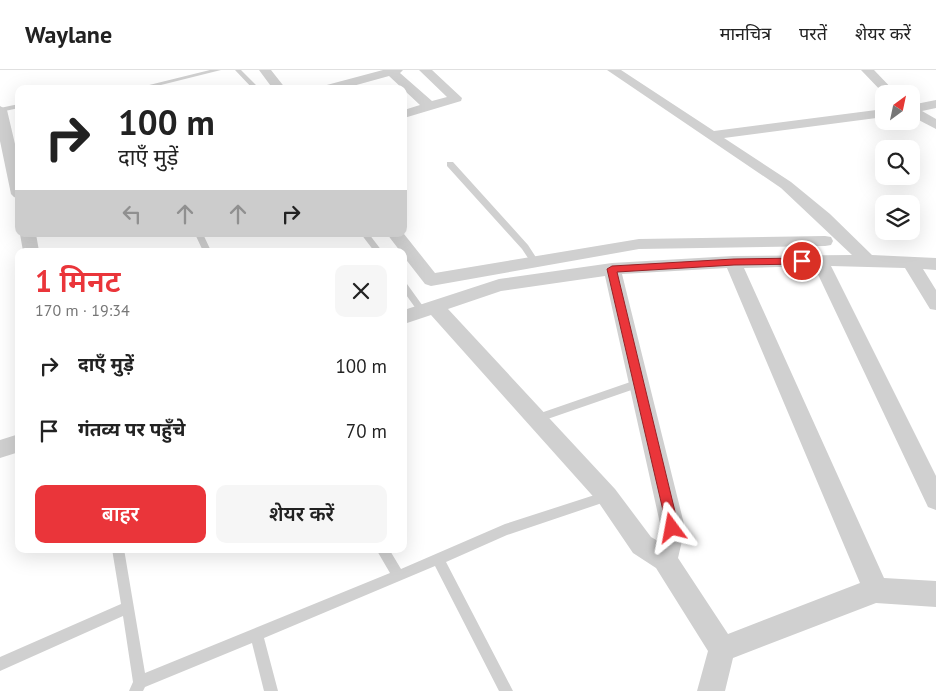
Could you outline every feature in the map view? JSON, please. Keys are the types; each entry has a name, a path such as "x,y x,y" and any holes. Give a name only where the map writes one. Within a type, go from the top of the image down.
{"street":[{"path":"265,70 274,85"},
{"path":"334,70 346,84"},
{"path":"407,113 456,98 425,70"},
{"path":"613,70 786,185 824,218 867,260"},
{"path":"867,70 882,85"},
{"path":"343,85 365,84 376,72 394,71 429,106"},
{"path":"920,108 936,104"},
{"path":"0,110 15,176"},
{"path":"712,135 875,114"},
{"path":"920,115 936,125"},
{"path":"397,237 406,248"},
{"path":"407,249 431,280 639,244 825,241"},
{"path":"407,316 499,285 612,269 734,262 867,260 936,264"},
{"path":"820,261 936,500"},
{"path":"734,262 876,590"},
{"path":"911,264 936,304"},
{"path":"612,269 672,528 665,560"},
{"path":"428,308 536,419 607,496 642,545 665,560 722,650 710,691"},
{"path":"0,449 15,444"},
{"path":"722,650 876,590 936,594"}],"lane":[{"path":"153,85 218,70"},
{"path":"238,70 253,85"},
{"path":"0,110 15,107"},
{"path":"450,164 525,247 536,262"},
{"path":"367,237 376,248"},
{"path":"407,289 428,308"},
{"path":"536,419 639,383"},
{"path":"119,553 138,686 505,530 607,496"},
{"path":"385,553 399,576"},
{"path":"438,559 506,691"},
{"path":"0,664 128,607"},
{"path":"257,635 271,691"}],"route":[{"path":"672,528 612,269 734,262 802,261"}]}
